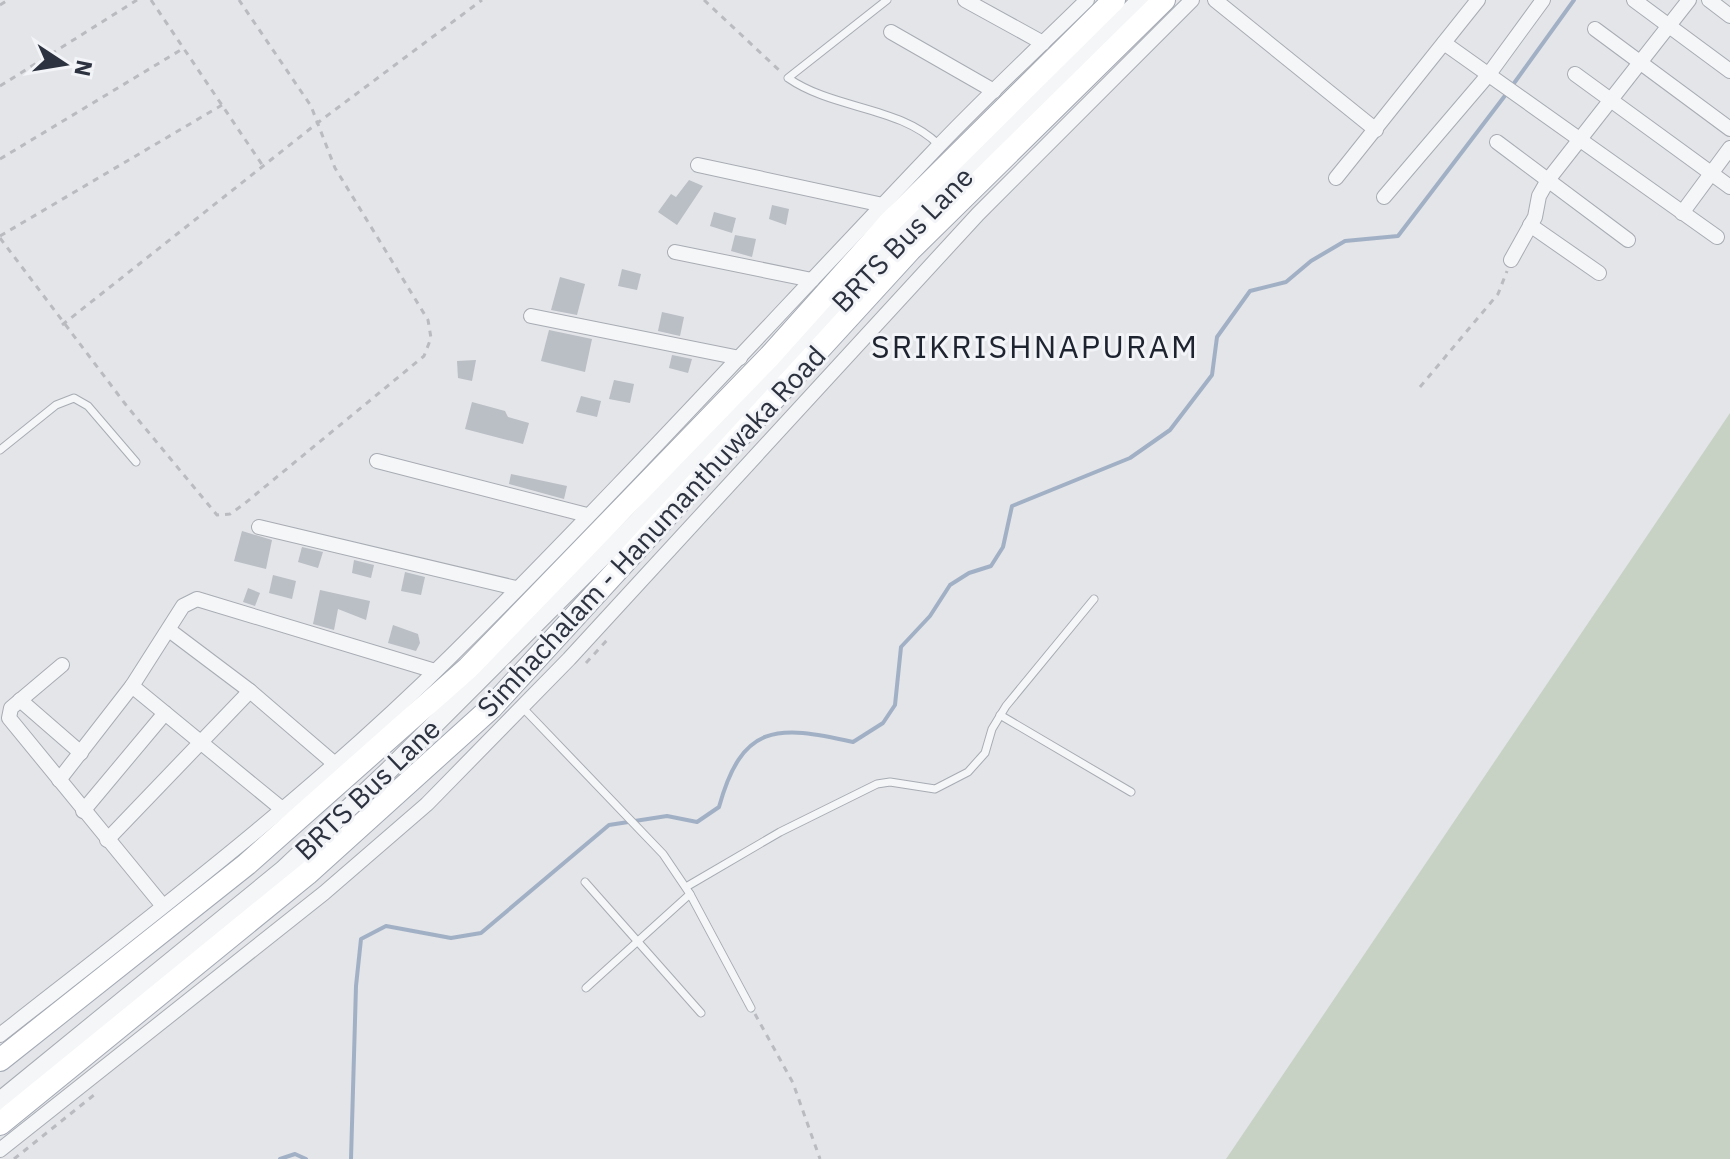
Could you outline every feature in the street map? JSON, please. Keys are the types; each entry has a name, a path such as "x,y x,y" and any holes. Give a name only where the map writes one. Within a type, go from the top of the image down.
{"main road":[{"name":"Simhachalam - Hanumanthuwaka Road","path":"0,1060 257,856 468,668 760,367 890,222 1114,0"},
{"name":"Simhachalam - Hanumanthuwaka Road","path":"0,1124 307,874 492,707 910,250 1164,0"}],"street":[{"path":"965,0 1043,43"},
{"path":"0,1035 282,809 435,671 740,358 939,145 1087,0"},
{"name":"BRTS Bus Lane","path":"0,1101 283,870 388,771 637,522 915,222 1141,0"},
{"path":"0,1150 392,836 522,707 978,214 1192,0"},
{"path":"1215,0 1376,130"},
{"path":"1336,178 1478,0"},
{"path":"1384,197 1489,74 1543,0"},
{"path":"1634,0 1730,71"},
{"path":"1511,260 1530,225 1548,180 1689,0"},
{"path":"1709,0 1730,16"},
{"path":"1595,29 1730,129"},
{"path":"891,32 994,91"},
{"path":"1444,43 1717,237"},
{"path":"1575,74 1730,187"},
{"path":"1497,142 1628,240"},
{"path":"1682,213 1730,148"},
{"path":"698,165 883,205"},
{"path":"1530,225 1599,273"},
{"path":"675,252 812,280"},
{"path":"531,316 740,358"},
{"path":"377,461 587,515"},
{"path":"259,527 516,588"},
{"path":"59,780 132,686 183,606 197,599 435,671"},
{"path":"169,630 250,691 335,764"},
{"path":"62,665 20,700 8,712 9,718 163,906"},
{"path":"132,686 282,809"},
{"path":"107,840 250,691"},
{"path":"20,700 81,753"},
{"path":"83,811 165,713"}],"lane":[{"path":"887,0 788,78 831,100 918,127 939,145"},
{"path":"0,450 56,405 74,398 84,402 136,462"},
{"path":"586,988 688,890 780,832 877,784 890,782 935,789 949,785 981,760 1000,715 1094,599"},
{"path":"522,707 642,829 688,890 751,1008"},
{"path":"1000,715 1131,792"},
{"path":"585,882 701,1013"}],"path":[{"path":"0,5 8,0"},
{"path":"0,86 137,0"},
{"path":"151,0 264,167"},
{"path":"222,105 0,237 62,325 214,513 230,514 424,356 431,338 428,320 335,168 320,121 239,0"},
{"path":"62,325 320,121 482,0"},
{"path":"704,0 788,78"},
{"path":"0,159 184,48"},
{"path":"1420,387 1498,294 1511,260"},
{"path":"751,1008 793,1083 820,1159"}],"shaded area":[{"path":"1730,413 1730,1159 1226,1159"}],"building":[{"path":"689,180 703,186 677,225 658,212 671,194 676,197"},
{"path":"772,205 789,209 786,225 769,219"},
{"path":"714,212 736,218 732,233 710,226"},
{"path":"735,235 756,239 752,257 731,251"},
{"path":"622,269 641,274 637,290 618,286"},
{"path":"560,277 585,284 577,315 551,310"},
{"path":"662,312 684,317 680,336 658,331"},
{"path":"549,330 592,339 585,372 541,361"},
{"path":"672,355 692,359 688,373 669,368"},
{"path":"476,360 472,381 458,378 457,361"},
{"path":"614,380 634,384 630,403 609,399"},
{"path":"581,396 601,401 597,417 576,412"},
{"path":"472,402 505,411 508,417 529,423 523,444 465,429"},
{"path":"511,474 567,486 564,499 509,484"},
{"path":"242,531 272,540 266,569 234,561"},
{"path":"302,547 323,552 318,568 298,562"},
{"path":"354,560 374,565 371,578 352,573"},
{"path":"405,572 425,577 421,595 401,591"},
{"path":"273,575 296,581 292,599 269,593"},
{"path":"248,588 260,593 255,606 243,602"},
{"path":"320,590 370,601 366,620 338,609 334,630 313,624"},
{"path":"393,625 418,634 420,643 416,651 388,643"}],"waterway":[{"path":"1512,86 1574,0"},
{"path":"351,1159 356,986 361,939 386,926 451,938 481,933 609,825 667,816 697,822 719,807 739,759 751,745 766,737 803,733 853,742 883,723 895,705 901,647 930,616 950,585 969,573 991,566 1003,547 1012,506 1130,458 1170,430 1212,375 1217,337 1250,291 1286,282 1311,261 1345,241 1398,236 1507,93"},
{"path":"280,1159 295,1154 306,1159"}],"district":[{"name":"SRIKRISHNAPURAM","path":"1035,346"}]}
